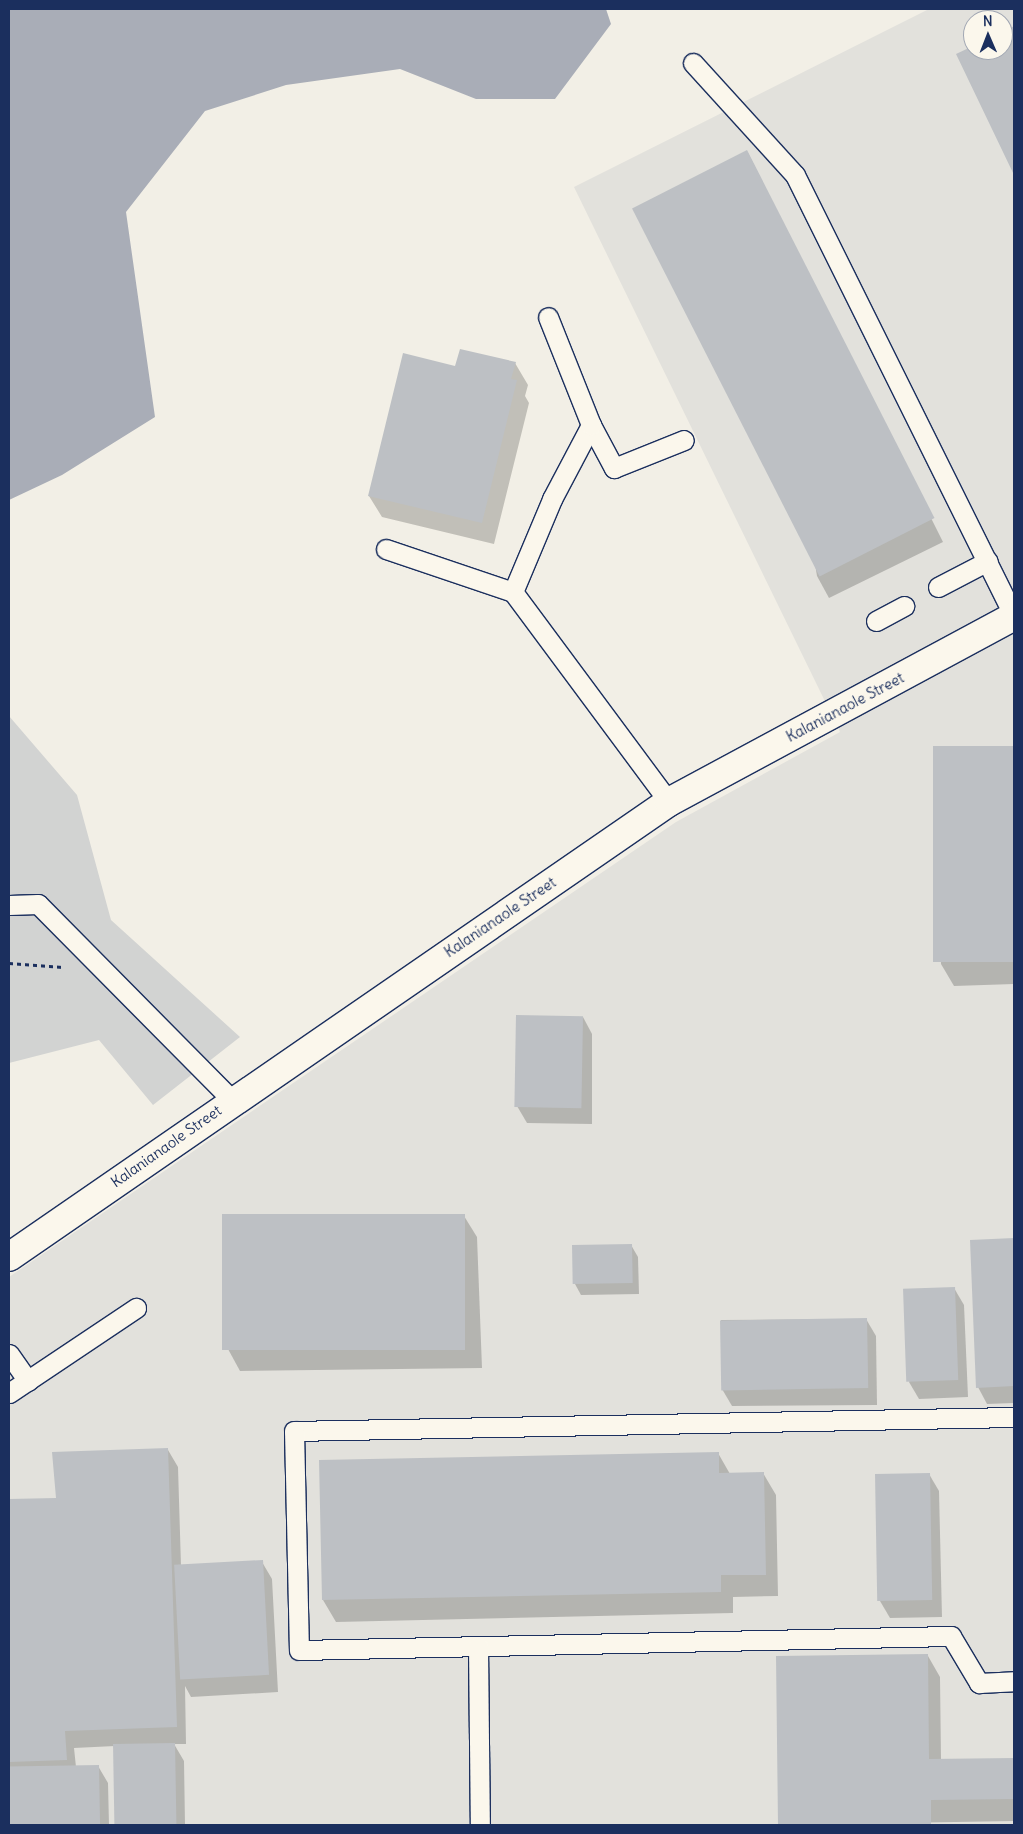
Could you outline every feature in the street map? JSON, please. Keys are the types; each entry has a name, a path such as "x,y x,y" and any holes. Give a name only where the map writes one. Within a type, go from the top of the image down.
{"main road":[{"name":"Kalanianaole Street","path":"9,1257 232,1100 669,802 1014,616"}],"lane":[{"path":"693,63 796,175 1014,616"},
{"path":"548,317 591,425 614,468 684,440"},
{"path":"513,592 552,499 591,425"},
{"path":"386,549 513,592 669,802"},
{"path":"938,587 988,561"},
{"path":"876,621 904,606"},
{"path":"9,905 38,904 232,1100"},
{"path":"9,1394 136,1308"},
{"path":"9,1354 28,1380"},
{"path":"1014,1417 294,1431 299,1650 951,1636 979,1683 1014,1681"},
{"path":"478,1646 480,1825"}],"path":[{"path":"9,963 106,971"}],"shaded area":[{"path":"9,9 606,9 611,24 555,99 476,99 400,69 286,85 205,111 126,212 155,417 62,475 9,500"},
{"path":"929,9 1014,9 1014,1825 9,1825 9,1277 676,822 840,732 574,187"},
{"path":"9,716 77,795 111,920 240,1037 153,1105 99,1040 9,1063"}],"building":[{"path":"1013,27 1014,175 956,54 963,51 963,60 1013,60"},
{"path":"747,150 934,518 820,577 632,209"},
{"path":"460,349 516,362 511,379 517,380 482,523 368,496 403,353 455,366"},
{"path":"933,746 1014,746 1014,962 933,962"},
{"path":"516,1015 583,1016 581,1108 514,1107"},
{"path":"222,1214 465,1214 465,1350 222,1350"},
{"path":"1014,1238 1014,1386 976,1388 970,1240"},
{"path":"632,1244 633,1283 573,1284 572,1245"},
{"path":"955,1287 958,1380 906,1382 903,1289"},
{"path":"867,1318 868,1388 721,1391 720,1321"},
{"path":"168,1448 177,1727 65,1731 67,1760 9,1762 9,1499 56,1498 52,1452"},
{"path":"719,1452 719,1473 764,1472 766,1575 721,1575 721,1592 322,1600 319,1460"},
{"path":"930,1473 932,1600 877,1601 875,1474"},
{"path":"263,1560 269,1675 180,1680 174,1565"},
{"path":"928,1654 929,1759 1014,1758 1014,1799 931,1800 931,1825 778,1825 776,1656"},
{"path":"175,1743 176,1825 114,1825 113,1744"},
{"path":"99,1765 100,1825 10,1825 9,1767"}]}
